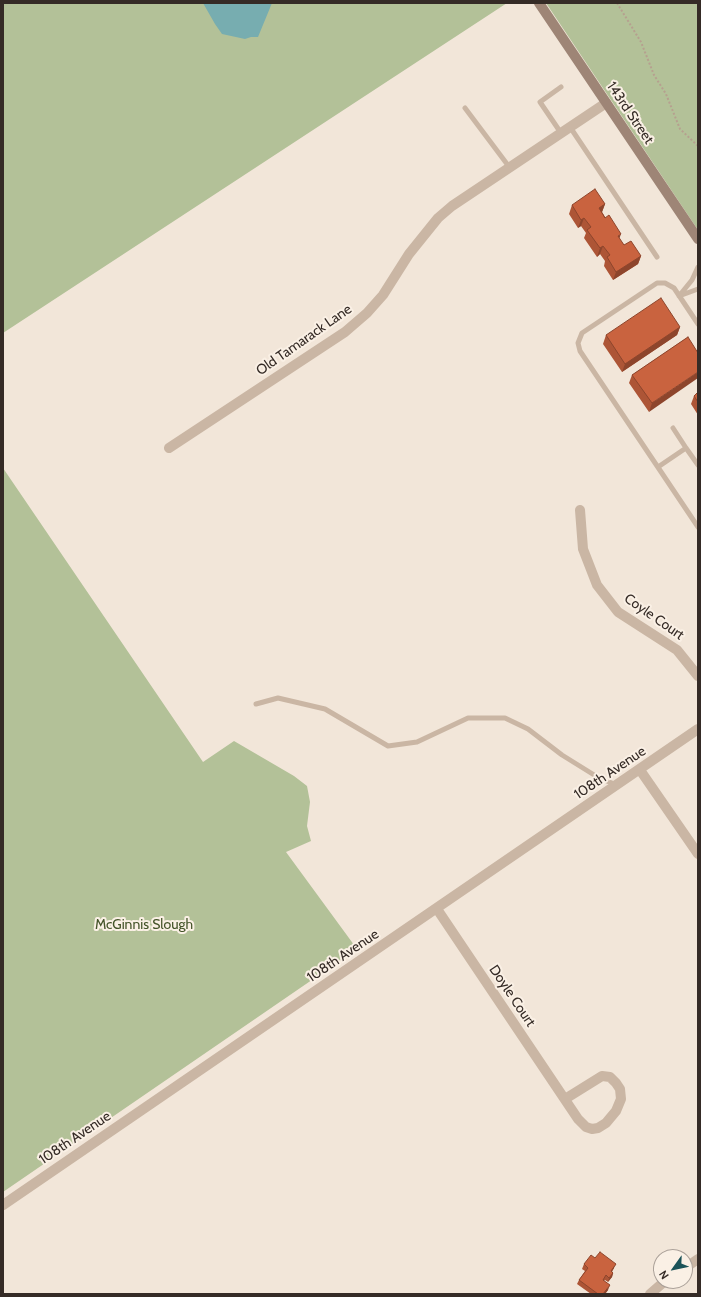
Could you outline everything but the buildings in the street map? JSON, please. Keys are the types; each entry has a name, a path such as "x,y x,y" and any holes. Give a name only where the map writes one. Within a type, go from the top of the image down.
{"main road":[{"name":"143rd Street","path":"539,3 698,239"}],"street":[{"name":"Old Tamarack Lane","path":"169,448 350,328 383,295 409,254 438,218 452,206 606,103"},
{"name":"Coyle Court","path":"580,510 583,549 596,585 618,612 678,650 698,676"},
{"name":"108th Avenue","path":"3,1205 698,729"},
{"path":"640,770 698,854"},
{"name":"Doyle Court","path":"436,909 578,1119 586,1127 592,1129 598,1128 606,1123 616,1111 621,1099 620,1089 616,1083 610,1077 602,1076 565,1099"}],"lane":[{"path":"561,87 540,102 561,134"},
{"path":"465,108 510,168"},
{"path":"570,127 657,257"},
{"path":"679,296 692,280 698,267"},
{"path":"698,324 679,296 670,286 665,283 657,283 582,333 578,342 580,351 698,527"},
{"path":"679,296 698,290"},
{"path":"673,428 698,465"},
{"path":"658,467 686,448"},
{"path":"256,704 278,698 325,709 388,746 416,742 468,718 505,718 528,729 562,755 599,778 618,785"}],"path":[{"path":"616,3 642,42 654,75 666,94 680,129 698,146"}],"green space":[{"path":"3,3 507,3 3,333"},
{"path":"546,3 698,3 698,230"},
{"name":"McGinnis Slough","path":"3,468 203,762 234,741 294,776 307,786 310,802 307,826 311,841 286,852 357,949 3,1192"}],"water":[{"path":"203,3 272,3 258,37 245,39 222,34"}]}
